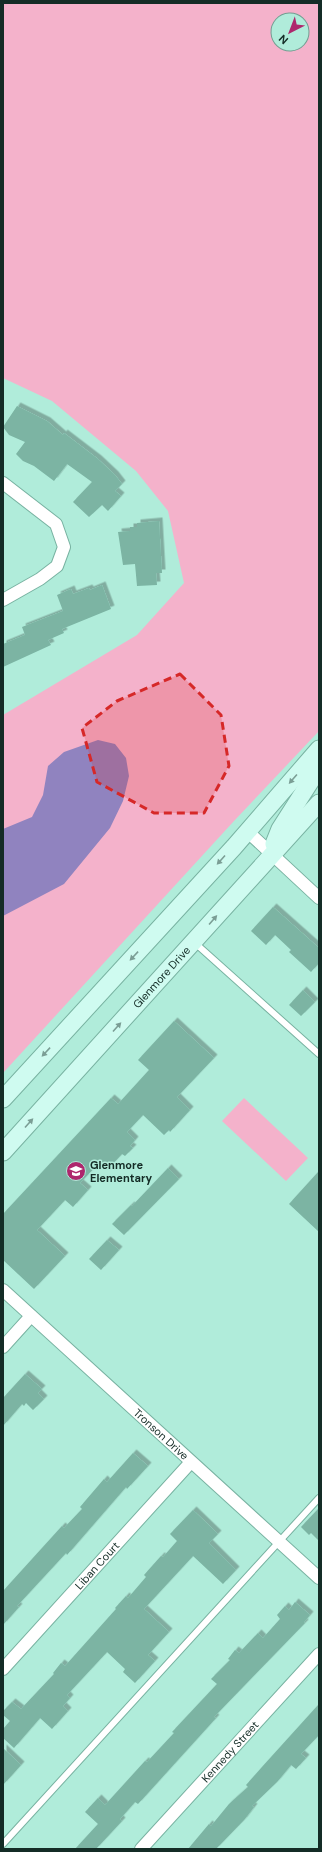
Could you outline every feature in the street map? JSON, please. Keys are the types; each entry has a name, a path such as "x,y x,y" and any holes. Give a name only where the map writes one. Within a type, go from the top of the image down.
{"main road":[{"path":"3,1099 247,831 319,749"},
{"path":"271,854 280,829 319,768"},
{"name":"Glenmore Drive","path":"3,1152 319,802"}],"street":[{"path":"3,483 56,524 64,548 57,566 40,579 3,600"},
{"path":"247,831 319,898"},
{"name":"Tronson Drive","path":"3,1290 319,1578"},
{"path":"3,1347 31,1316"},
{"name":"Liban Court","path":"3,1669 191,1462"},
{"name":"Kennedy Street","path":"141,1849 319,1654"}],"lane":[{"path":"194,942 319,1054"},
{"path":"3,1844 319,1498"}],"highlighted area":[{"path":"180,674 221,715 229,766 204,813 154,813 97,782 82,728 117,701"}],"shaded area":[{"path":"3,3 319,3 319,731 234,821 3,1073 3,715 137,635 184,583 168,511 136,471 52,401 3,378"},
{"path":"98,740 115,744 126,758 129,776 123,801 110,828 64,884 3,916 3,829 32,817 43,795 48,766 64,752"},
{"path":"244,1098 308,1158 286,1181 222,1121"}],"building":[{"path":"17,406 47,421 63,435 64,433 98,459 115,475 122,484 115,491 121,496 108,511 102,505 89,517 73,502 92,482 67,464 54,481 34,466 23,461 16,454 25,442 9,435 3,427"},
{"path":"159,521 162,573 156,573 157,585 137,586 135,564 123,565 118,532 130,531 130,527 137,527 137,523"},
{"path":"102,585 111,609 62,629 64,633 48,640 51,645 3,667 3,644 25,635 22,627 63,611 57,595 71,589 73,594 89,588 90,590"},
{"path":"273,907 319,948 319,963 311,972 289,952 291,950 275,935 266,945 251,931"},
{"path":"303,990 315,1002 301,1016 289,1005"},
{"path":"174,1021 214,1058 177,1097 190,1110 170,1132 169,1130 164,1135 143,1115 127,1132 135,1140 130,1146 133,1148 125,1156 122,1154 107,1170 99,1163 80,1183 88,1190 73,1207 65,1200 37,1230 65,1256 34,1289 3,1260 3,1214 111,1098 118,1104 149,1070 138,1060"},
{"path":"168,1168 179,1179 124,1235 112,1224 131,1205 132,1206"},
{"path":"319,1171 319,1232 289,1204"},
{"path":"107,1240 119,1250 101,1270 89,1259"},
{"path":"25,1374 42,1389 38,1393 44,1399 33,1410 26,1403 24,1406 22,1404 3,1426 3,1398"},
{"path":"133,1453 148,1466 127,1489 126,1487 67,1555 66,1553 17,1606 19,1607 3,1625 3,1591 62,1526 64,1528 82,1509 80,1507 104,1479 107,1482"},
{"path":"319,1508 319,1541 311,1533 309,1535 301,1527"},
{"path":"193,1510 218,1534 209,1543 236,1570 223,1584 193,1556 144,1609 169,1632 148,1655 155,1661 135,1683 123,1672 125,1669 107,1652 67,1695 70,1698 63,1706 68,1711 52,1729 40,1718 14,1748 3,1738 3,1729 10,1721 3,1715 3,1711 12,1702 21,1709 54,1674 53,1673 61,1663 65,1666 126,1596 128,1598 146,1577 144,1575 161,1556 163,1557 177,1541 170,1534"},
{"path":"295,1602 310,1615 304,1622 305,1623 214,1717 216,1718 138,1804 135,1802 120,1819 122,1821 96,1849 75,1849 98,1824 85,1812 98,1798 105,1805 145,1761 147,1762 174,1733 172,1732 217,1684 211,1679 230,1660 228,1659 235,1650 239,1653 258,1633 263,1638 280,1619 277,1615 285,1606 289,1610"},
{"path":"319,1704 319,1735 301,1754 306,1758 296,1769 291,1765 277,1782 252,1806 254,1807 244,1820 216,1849 188,1849 209,1824 211,1826 229,1804 248,1787 246,1785"},
{"path":"3,1748 21,1765 3,1785"}],"place":[{"name":"Glenmore Elementary","path":"76,1171"}]}
